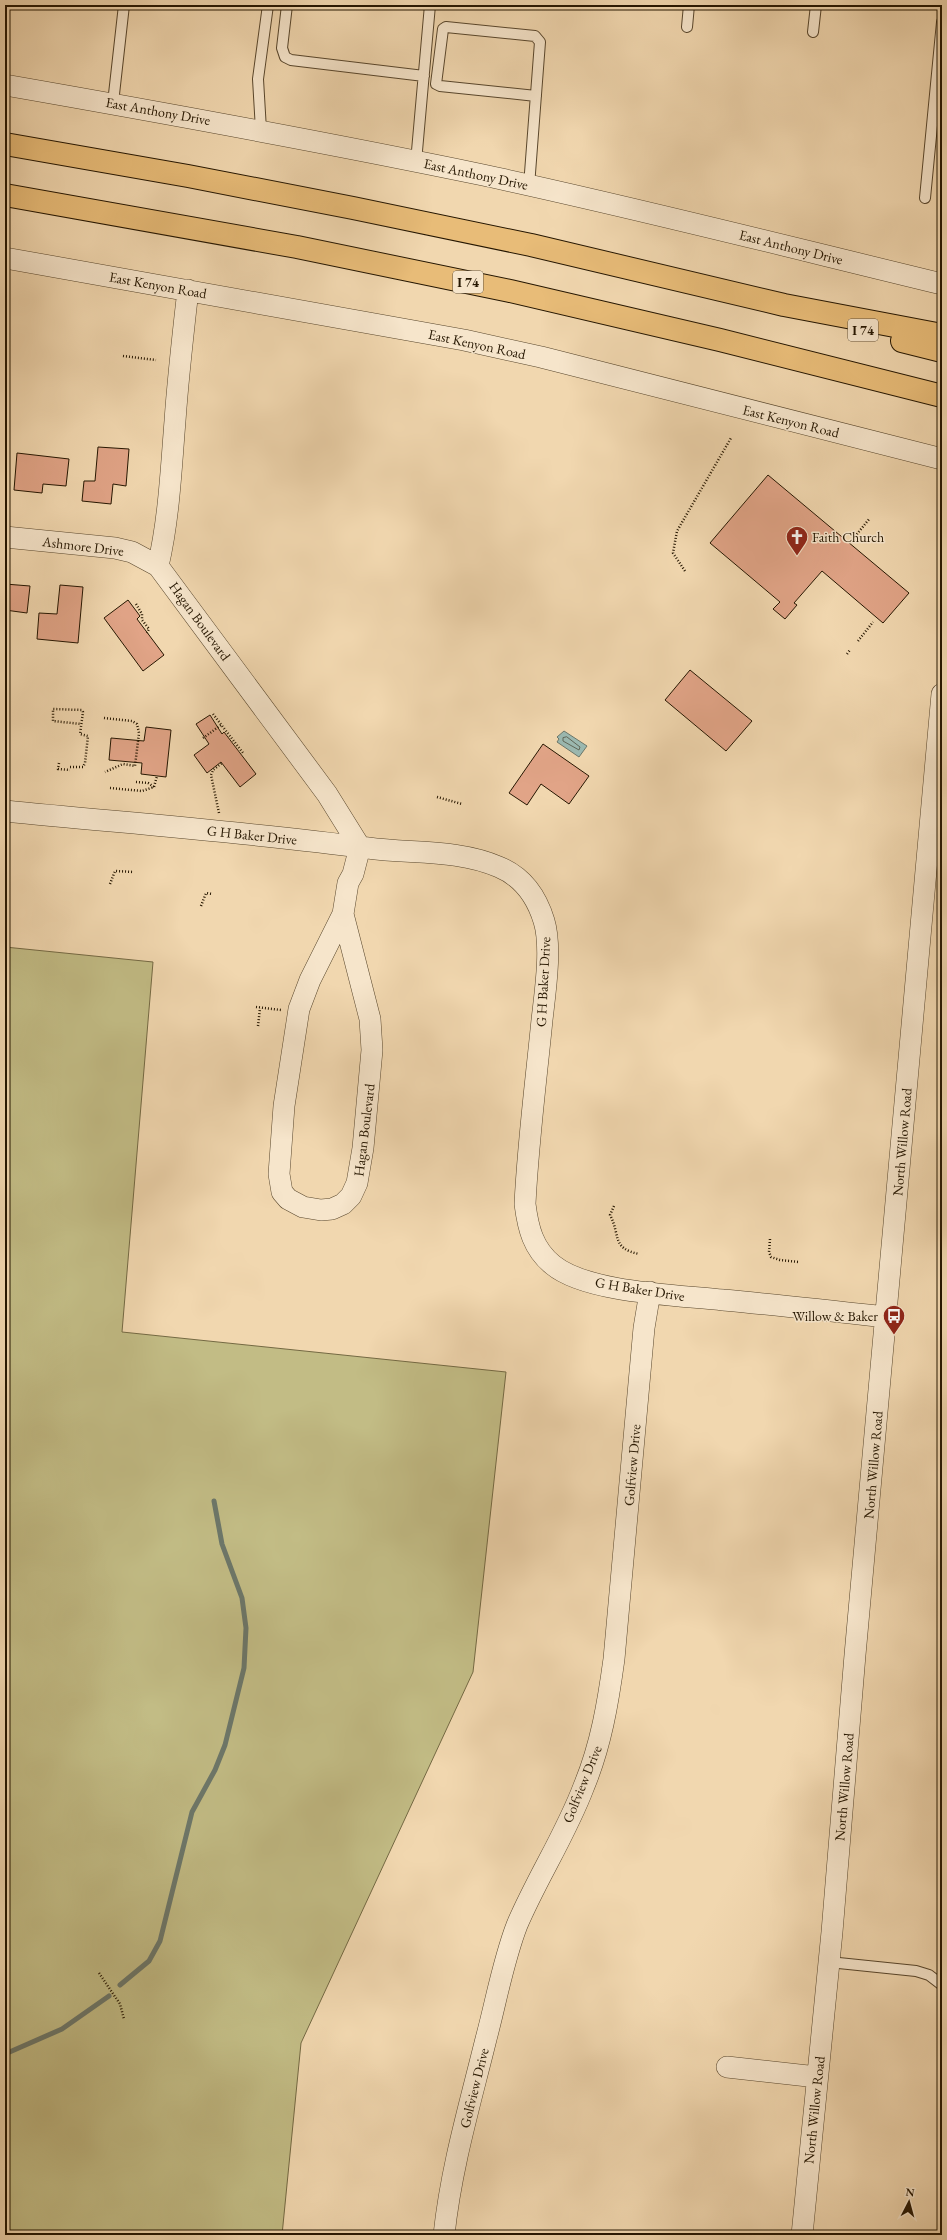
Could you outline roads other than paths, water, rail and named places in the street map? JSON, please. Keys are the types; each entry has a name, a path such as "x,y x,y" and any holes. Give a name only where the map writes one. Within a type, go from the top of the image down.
{"highway":[{"name":"I 74","path":"5,144 188,176 361,209 531,245 784,305 859,329 942,351"},
{"name":"I 74","path":"5,195 297,247 510,291 720,340 937,396"},
{"path":"784,305 942,335"}],"street":[{"name":"East Anthony Drive","path":"5,85 261,130 416,162 528,186 942,284"},
{"name":"East Kenyon Road","path":"5,258 472,342 942,459"},
{"path":"158,566 164,539 168,507 177,394 188,290"},
{"name":"Ashmore Drive","path":"5,537 115,548 132,552 158,566"},
{"name":"Hagan Boulevard","path":"158,566 326,794 360,847 353,874 348,883 343,914 310,980 299,1013 284,1106 279,1174 282,1192 288,1199 303,1207 321,1210 332,1209 343,1204 351,1196 357,1183 363,1148 372,1050 370,1019 343,914"},
{"name":"North Willow Road","path":"802,2235 829,1962 942,694"},
{"name":"G H Baker Drive","path":"5,811 224,832 360,847 447,854 478,859 501,867 516,877 527,888 538,903 545,924 547,940 544,998 525,1204 531,1237 547,1260 571,1276 604,1285 650,1292 886,1317"},
{"name":"Golfview Drive","path":"444,2235 456,2160 508,1955 517,1926 584,1787 598,1749 606,1711 614,1659 644,1328 650,1292"},
{"path":"727,2067 818,2077"}],"lane":[{"path":"113,104 124,5"},
{"path":"261,130 258,79 268,5"},
{"path":"287,5 282,48 285,56 291,60 424,76"},
{"path":"416,162 430,5"},
{"path":"687,27 689,5"},
{"path":"813,32 816,5"},
{"path":"925,198 942,22"},
{"path":"528,186 536,96 540,42 535,36 446,27 443,29 436,84 440,86 536,96"},
{"path":"829,1962 916,1971 929,1975 942,1986"}],"water":[{"path":"564,731 587,746 579,757 557,742 559,739 557,737"}],"waterway":[{"path":"120,1985 149,1961 160,1941 192,1812 215,1770 225,1745 244,1668 246,1628 242,1598 222,1544 214,1501"},
{"path":"5,2054 62,2029 109,1996"}],"place":[{"name":"Faith Church","path":"797,556"},
{"name":"Willow & Baker","path":"894,1336"}]}
